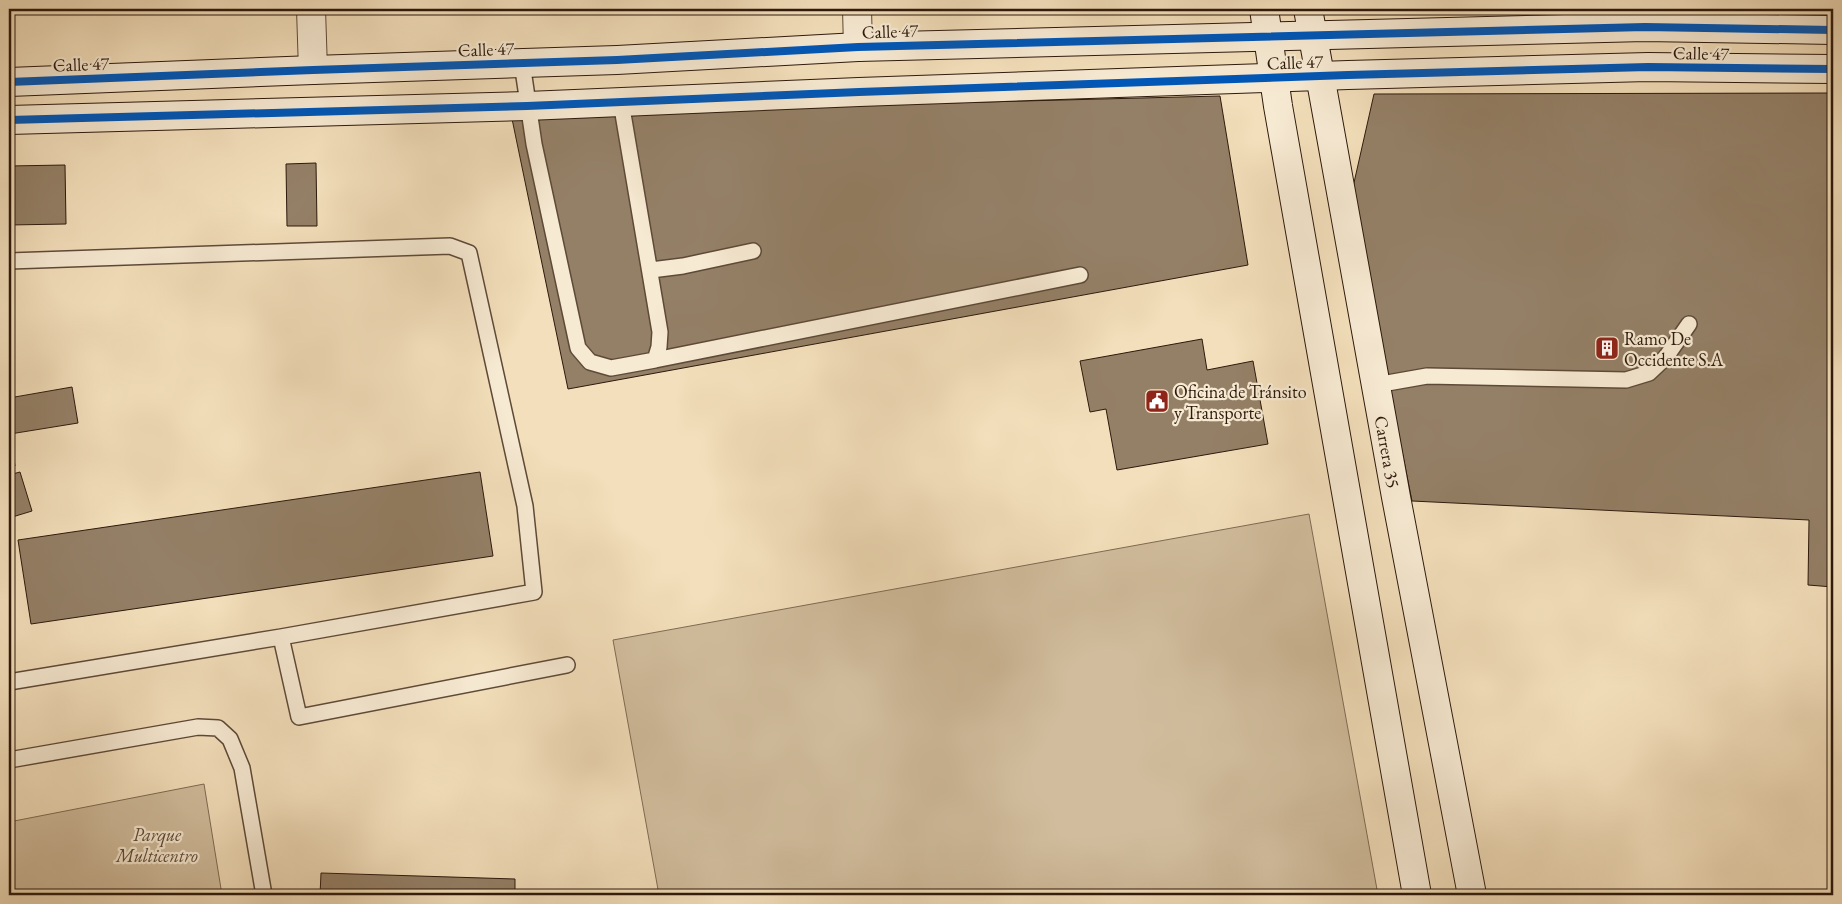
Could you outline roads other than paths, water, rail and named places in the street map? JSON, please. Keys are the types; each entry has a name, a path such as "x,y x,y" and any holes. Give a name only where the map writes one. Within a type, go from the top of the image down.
{"main road":[{"path":"311,9 313,70"},
{"path":"857,9 858,47"},
{"path":"1264,9 1274,78 1417,895"},
{"name":"Carrera 35","path":"1308,9 1376,385 1472,895"},
{"name":"Calle 47","path":"9,82 617,60 858,47 1313,35 1645,18 1833,30"},
{"name":"Calle 47","path":"9,120 527,106 1320,76 1648,67 1833,69"}],"lane":[{"path":"522,63 527,106 536,154 578,348 590,362 611,368 1080,275"},
{"path":"620,102 660,332 659,347 655,360"},
{"path":"9,261 450,246 469,253 524,506 534,592 281,637 9,682"},
{"path":"650,270 682,266 753,251"},
{"path":"1376,385 1426,376 1626,380 1649,373 1666,357 1689,324"},
{"path":"281,637 299,716 567,666"},
{"path":"9,760 198,727 218,728 230,739 242,768 264,895"}],"place":[{"name":"Ramo De Occidente S.A","path":"1607,348"},
{"name":"Oficina de Tránsito y Transporte","path":"1157,401"}],"park label":[{"name":"Parque Multicentro","path":"157,844"}]}
